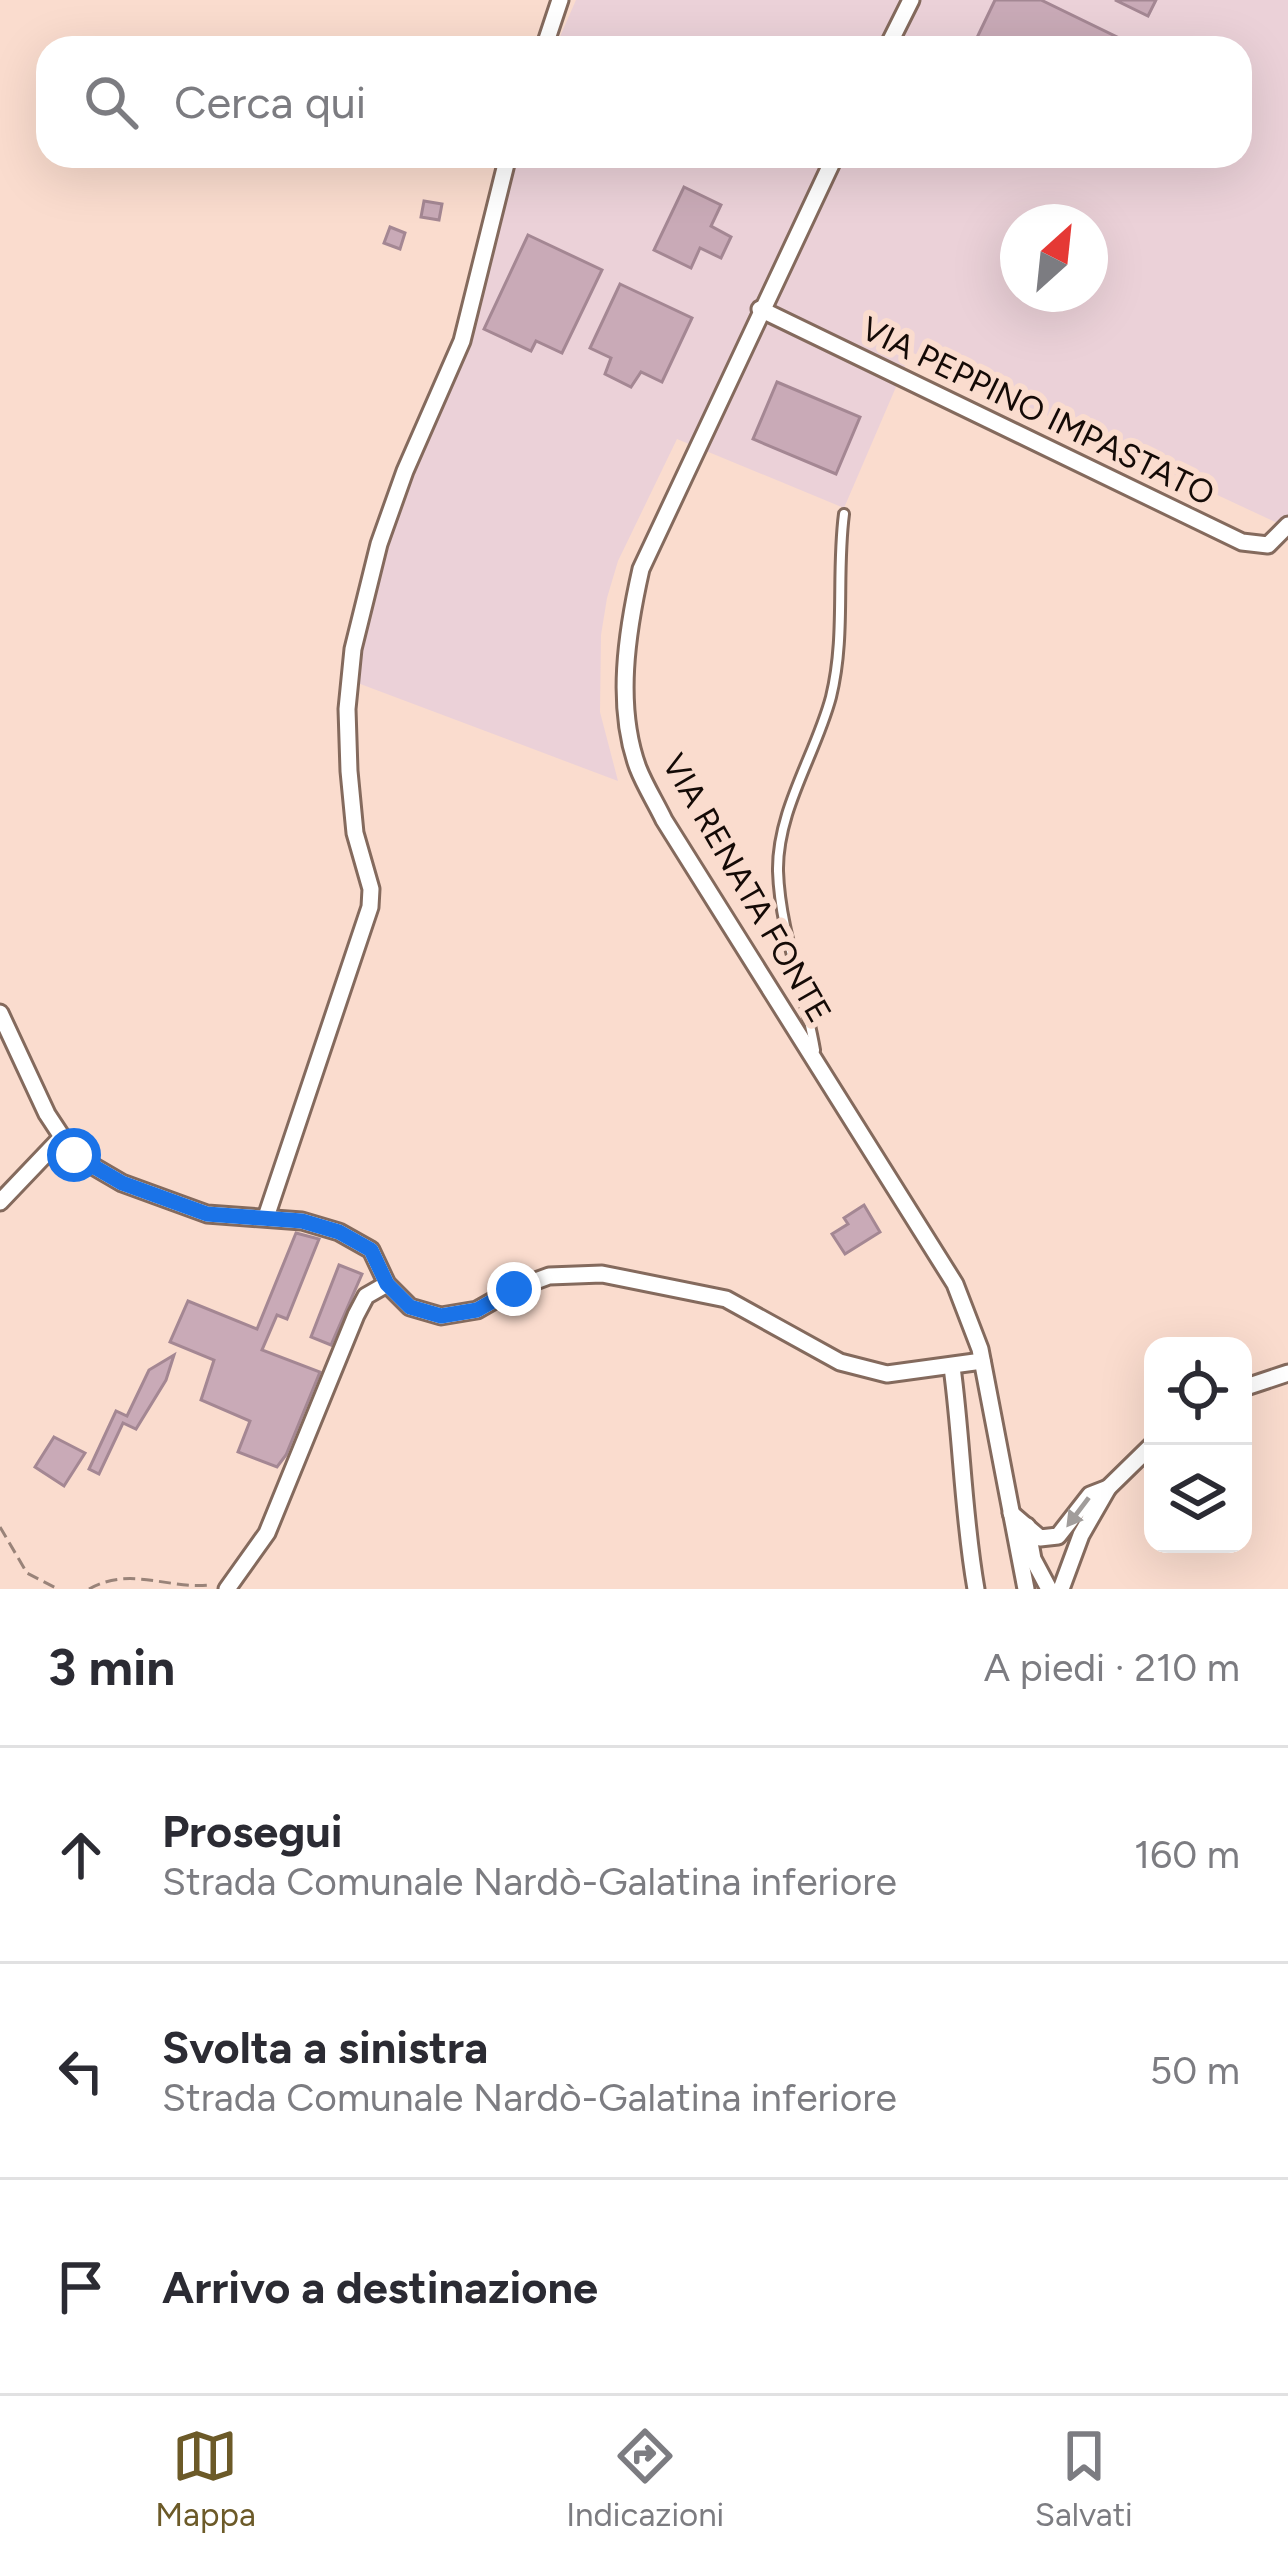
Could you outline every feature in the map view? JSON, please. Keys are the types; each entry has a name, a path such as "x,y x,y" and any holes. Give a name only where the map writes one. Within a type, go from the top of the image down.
{"street":[{"path":"548,36 560,0"},
{"path":"893,36 911,0"},
{"path":"266,1217 370,907 355,833 347,709 363,597 405,471 462,341 505,168"},
{"name":"VIA RENATA FONTE","path":"829,168 641,569 626,634 626,696 637,766 664,820 955,1284 982,1361 1026,1589"},
{"name":"VIA PEPPINO IMPASTATO","path":"760,309 1242,542 1268,545 1288,525"},
{"path":"0,1012 46,1114 74,1155 122,1183 207,1214 302,1221 339,1232 371,1250 387,1284 410,1307 441,1316 477,1310 549,1276 602,1274 726,1299 840,1362 887,1374 982,1361"},
{"path":"0,1202 62,1137"},
{"path":"228,1586 267,1533 366,1296 387,1284"},
{"path":"952,1367 976,1589"},
{"path":"1252,1385 1288,1373"},
{"path":"1061,1589 1081,1535 1108,1488 1152,1445"},
{"path":"1011,1514 1040,1538 1058,1536 1090,1495 1108,1488"},
{"path":"1027,1526 1033,1558 1049,1589"}],"lane":[{"path":"818,1067 782,920 778,866 786,818 830,699 839,657 839,551 844,514"}],"path":[{"path":"0,1527 27,1573 58,1589"},
{"path":"89,1589 130,1576 183,1588 228,1586"}],"shaded area":[{"path":"576,0 1288,0 1288,528 911,352 844,508 677,439 618,561 607,598 601,635 600,712 618,781 355,682 358,649 387,536 424,441 510,168 1252,168 1252,36 560,36"}],"building":[{"path":"995,0 1041,0 1115,36 978,36"},
{"path":"1115,0 1156,0 1148,16"},
{"path":"684,187 721,205 711,226 731,237 721,258 700,248 691,268 654,250"},
{"path":"424,201 442,204 439,220 421,217"},
{"path":"390,227 405,233 400,249 384,243"},
{"path":"528,235 602,270 562,353 536,341 531,351 484,329"},
{"path":"620,284 692,318 662,382 641,372 631,387 605,374 611,358 590,348"},
{"path":"777,382 860,417 836,474 753,439"},
{"path":"864,1205 880,1232 845,1254 832,1234 848,1224 844,1218"},
{"path":"296,1233 319,1239 287,1319 277,1315 262,1350 320,1372 277,1467 238,1452 250,1421 201,1400 214,1360 170,1342 188,1301 257,1329"},
{"path":"339,1265 362,1274 331,1345 311,1337"},
{"path":"174,1355 166,1380 136,1429 123,1423 99,1474 89,1469 116,1411 127,1416 149,1370"},
{"path":"54,1437 85,1453 64,1486 35,1467"}],"route":[{"path":"74,1155 122,1183 207,1214 302,1221 339,1232 371,1250 387,1284 410,1307 441,1316 477,1310 514,1289"}]}
